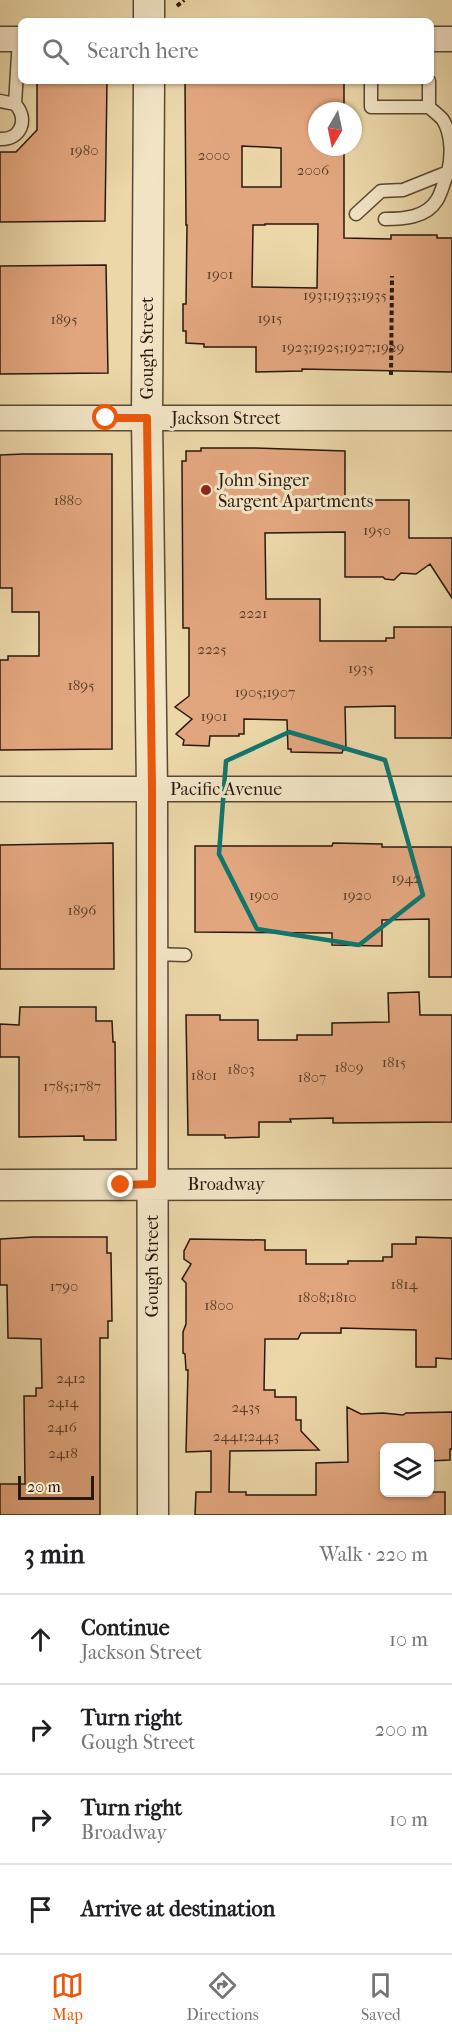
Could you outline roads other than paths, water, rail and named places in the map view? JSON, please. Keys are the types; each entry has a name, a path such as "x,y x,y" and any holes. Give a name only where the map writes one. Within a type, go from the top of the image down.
{"street":[{"path":"151,18 163,3"},
{"path":"434,39 452,39"},
{"name":"Gough Street","path":"149,84 147,418 152,789 153,1515"},
{"name":"Jackson Street","path":"0,418 452,418"},
{"name":"Pacific Avenue","path":"0,789 452,789"},
{"name":"Broadway","path":"0,1185 452,1184"}],"lane":[{"path":"0,139 9,139 22,126 22,114 15,104 13,39"},
{"path":"371,84 371,107 429,107 444,121 451,138 448,172 437,200 424,212 406,219 385,219"},
{"path":"429,84 429,107"},
{"path":"0,101 15,104"},
{"path":"356,214 381,191 404,190 448,172"},
{"path":"152,954 185,955"}],"place":[{"name":"John Singer Sargent Apartments","path":"206,490"}]}
